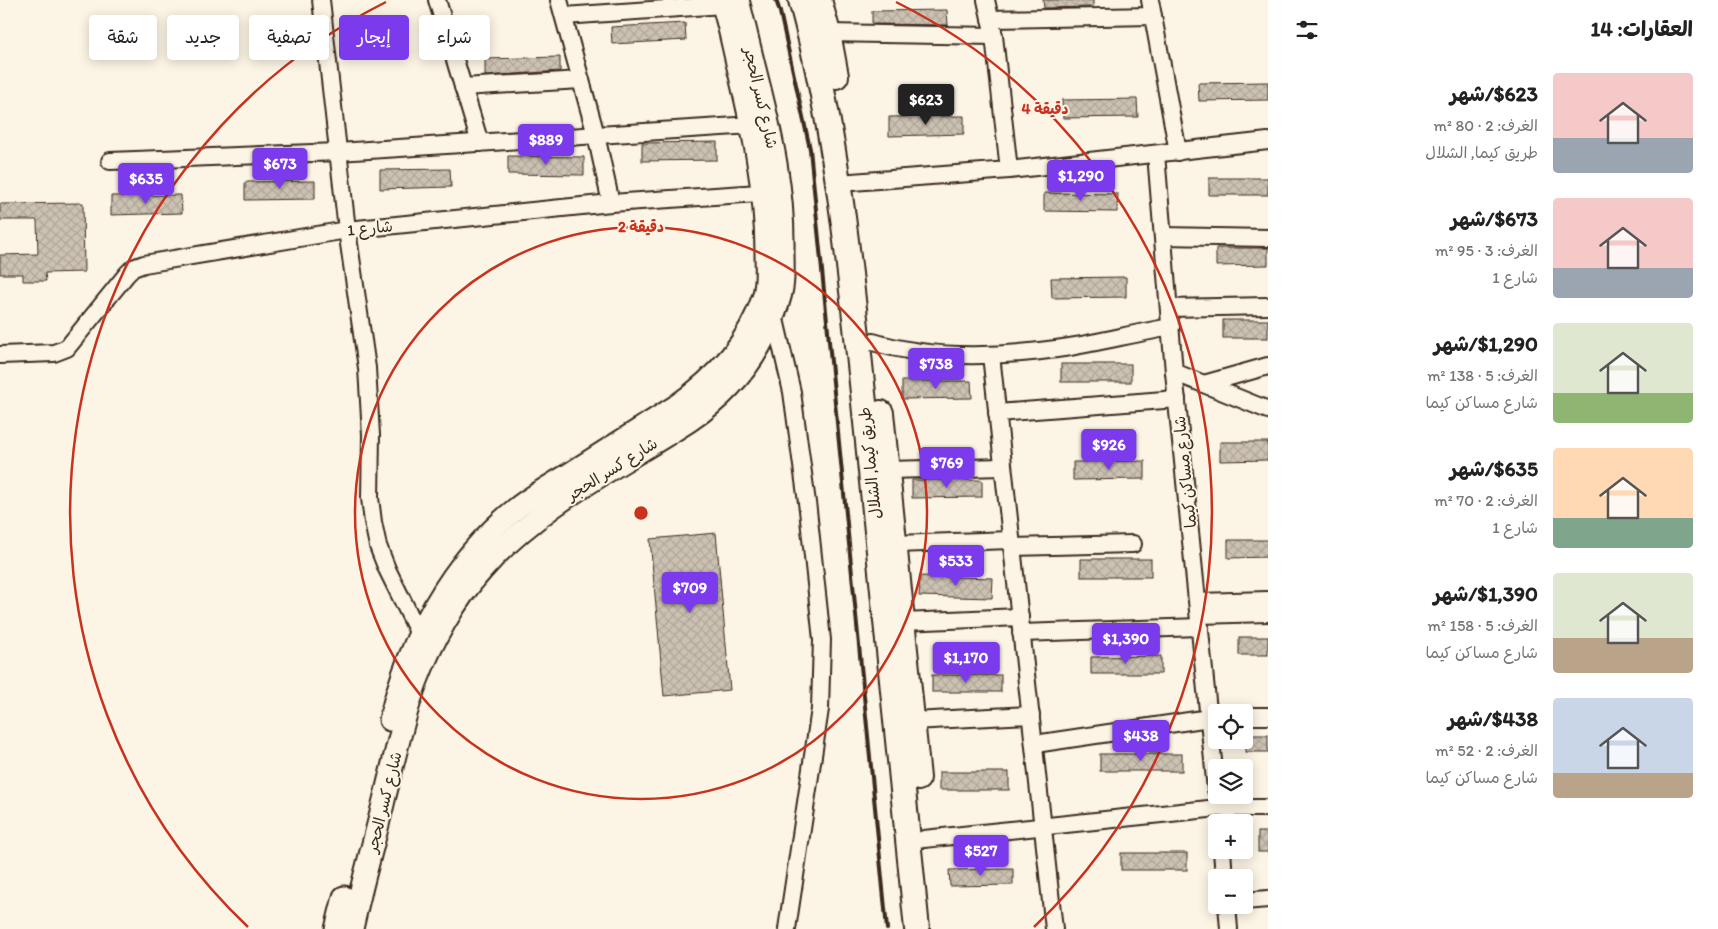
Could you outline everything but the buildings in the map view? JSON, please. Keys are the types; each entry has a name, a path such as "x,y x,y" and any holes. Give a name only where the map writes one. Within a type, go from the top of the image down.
{"highway":[{"name":"طريق كيما, الشلال","path":"801,0 847,182 874,342 913,721 918,829 917,929"},
{"name":"طريق كيما, الشلال","path":"819,0 828,33 847,126 847,182 860,363 918,829 933,929"}],"main road":[{"name":"شارع كسر الحجر","path":"336,929 349,906 370,830 407,711 424,644 483,569 508,543 565,498 691,419 713,403 732,385 749,363 763,340 768,308 780,296 783,275 783,224 752,125 727,2"},
{"name":"شارع كسر الحجر","path":"727,2 769,124 772,192"},
{"name":"شارع كسر الحجر","path":"349,906 352,929"}],"street":[{"path":"322,0 347,230 367,368 372,522 378,546 387,569 424,644"},
{"path":"437,0 480,143"},
{"path":"559,0 596,135 612,204"},
{"path":"986,0 994,36 1010,170"},
{"path":"564,16 727,2"},
{"path":"990,19 1152,8 1178,152"},
{"path":"828,33 994,36"},
{"path":"463,87 581,80"},
{"path":"110,161 338,152 752,125"},
{"path":"847,182 1010,170 1268,141"},
{"name":"شارع مساكن كيما","path":"1156,154 1174,372 1199,615 1211,704"},
{"name":"شارع 1","path":"0,355 54,353 66,348 127,274 138,265 347,230 612,204 772,192"},
{"path":"1163,236 1268,238"},
{"path":"1169,308 1268,306"},
{"path":"768,308 792,392 808,510 822,640 820,710 787,929"},
{"path":"874,342 898,349 931,354 991,354 1069,347 1171,327"},
{"path":"991,354 1054,929"},
{"path":"1204,384 1248,370 1268,366"},
{"path":"1174,372 1268,410"},
{"path":"997,413 1177,399"},
{"path":"888,470 1003,467"},
{"path":"895,544 1132,544"},
{"path":"1199,615 1268,600"},
{"path":"903,622 1021,625 1268,613"},
{"path":"913,721 1031,715"},
{"path":"1253,716 1268,716"},
{"path":"1034,744 1208,718"},
{"path":"918,829 1043,827 1218,809 1268,808"},
{"path":"1253,900 1268,899"},
{"path":"1228,914 1229,929"}],"railway":[{"path":"776,0 810,149 887,929"}]}
